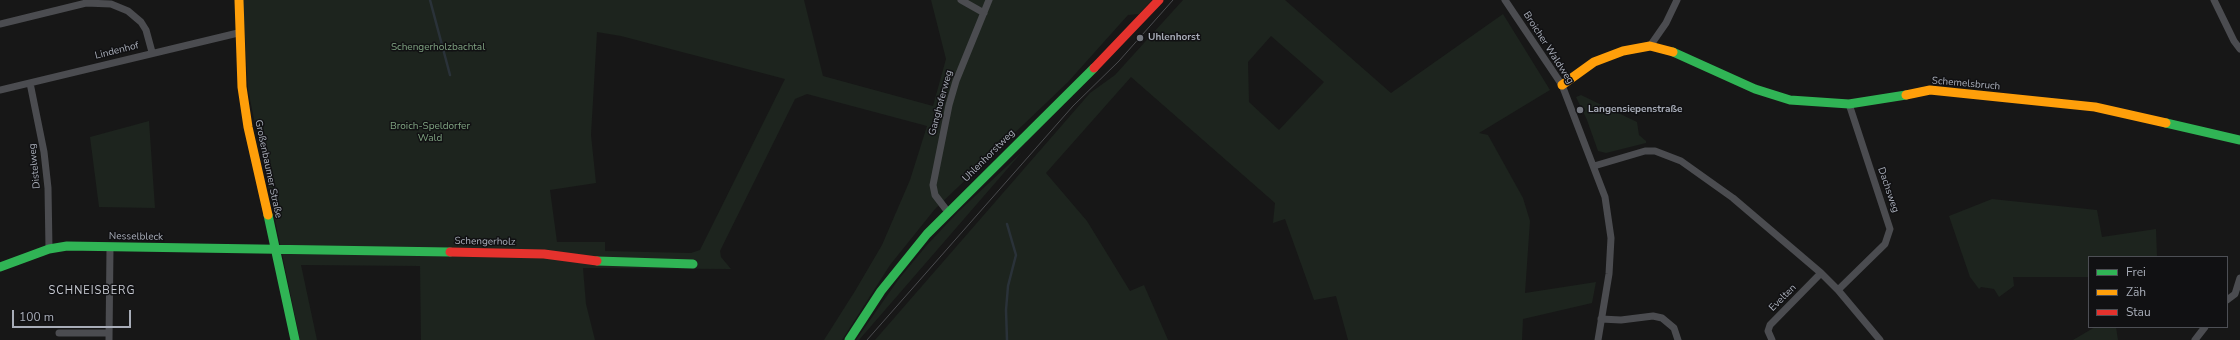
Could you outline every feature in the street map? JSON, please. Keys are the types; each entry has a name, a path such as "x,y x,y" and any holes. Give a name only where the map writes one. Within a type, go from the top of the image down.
{"street":[{"name":"Großenbaumer Straße","path":"238,0 238,33 242,87 248,127 295,340"},
{"path":"961,0 984,13"},
{"name":"Ganghoferweg","path":"948,212 935,195 933,185 952,93 989,0"},
{"name":"Uhlenhorstweg","path":"849,340 897,268 948,212 1108,54 1159,0"},
{"name":"Broicher Waldweg","path":"1505,0 1562,85 1605,197 1611,238 1609,274 1598,340"},
{"path":"1562,85 1594,62 1624,51 1650,46 1666,22 1677,0"},
{"path":"2214,0 2234,41 2240,48"},
{"path":"0,24 86,3 112,4 128,11 141,22 146,30 152,52"},
{"name":"Lindenhof","path":"0,90 152,52 238,33"},
{"name":"Schemelsbruch","path":"1650,46 1674,52 1754,90 1790,100 1827,104 1849,104 1882,100 1930,90 2095,107 2240,140"},
{"name":"Distelweg","path":"30,83 44,152 48,188 49,249"},
{"name":"Dachsweg","path":"1838,290 1885,244 1890,229 1849,104"},
{"path":"1594,166 1645,152 1655,151 1674,157 1733,198 1821,273 1838,290 1880,340"},
{"name":"Nesselbleck","path":"0,267 49,249 67,246 275,251"},
{"path":"59,333 109,336 110,248"},
{"name":"Schengerholz","path":"275,251 544,254 605,262 693,264"},
{"name":"Evelten","path":"1772,340 1768,331 1770,325 1821,273"},
{"path":"2237,296 2240,278"},
{"path":"1601,319 1621,320 1653,316 1662,318 1674,328 1678,340"},
{"path":"2195,340 2205,328"}],"green space":[{"name":"Broich-Speldorfer Wald","path":"243,0 804,0 823,76 933,106 946,59 931,0 1152,0 1139,14 1128,15 1068,82 935,209 890,265 842,340 824,340 882,245 910,180 927,126 807,94 795,99 720,251 721,257 731,269 583,268 586,304 595,340 421,340 420,266 301,265 317,340 300,340 248,90","holes":["597,32 621,36 785,79 700,250 691,253 605,251 605,242 557,242 550,190 596,183 591,135"]},
{"path":"1183,0 1285,0 1391,93 1503,14 1550,90 1479,133 1488,135 1523,198 1530,221 1525,293 1596,282 1592,303 1523,319 1522,340 1348,340 1336,296 1314,300 1285,219 1273,223 1275,203 1131,77 1046,173 1087,221 1130,291 1144,285 1168,340 875,340 1090,93 1115,75","holes":["1271,36 1324,82 1279,130 1249,102 1248,62"]},
{"path":"1581,95 1637,122 1639,135 1646,141 1646,143 1606,153 1598,151 1587,120 1576,97"},
{"path":"149,121 155,208 99,207 90,137"},
{"path":"1022,152 859,340 856,340 898,280 927,245 958,212"},
{"path":"1992,199 2097,210 2102,237 2156,229 2157,256 2088,256 2088,277 2013,277 2014,286 1999,297 1994,289 1981,287 1979,289 1970,277 1949,216"},
{"path":"2093,328 2116,328 2118,340 2073,340"}],"waterway":[{"path":"430,0 450,75"},
{"path":"1007,224 1016,255 1008,286 1006,310 1007,340"}],"tram line":[{"path":"867,340 1073,106 1119,61 1173,0"}],"traffic: fast":[{"path":"1673,52 1755,89 1790,100 1849,104 1906,95"},
{"path":"849,340 881,291 927,234 1094,68"},
{"path":"2166,123 2240,140"},
{"path":"268,215 295,340"},
{"path":"0,267 49,249 67,246 450,252"},
{"path":"597,261 693,264"}],"traffic: slow":[{"path":"239,0 242,87 248,127 268,215"},
{"path":"1562,85 1594,62 1623,51 1650,46 1673,52"},
{"path":"1906,95 1930,90 2095,107 2166,123"}],"traffic: jam":[{"path":"1094,68 1159,0"},
{"path":"450,252 544,254 597,261"}],"place":[{"name":"Uhlenhorst","path":"1140,38"},
{"name":"Langensiepenstraße","path":"1580,110"}],"district":[{"name":"SCHNEISBERG","path":"92,291"}],"park label":[{"name":"Schengerholzbachtal","path":"438,48"}]}
